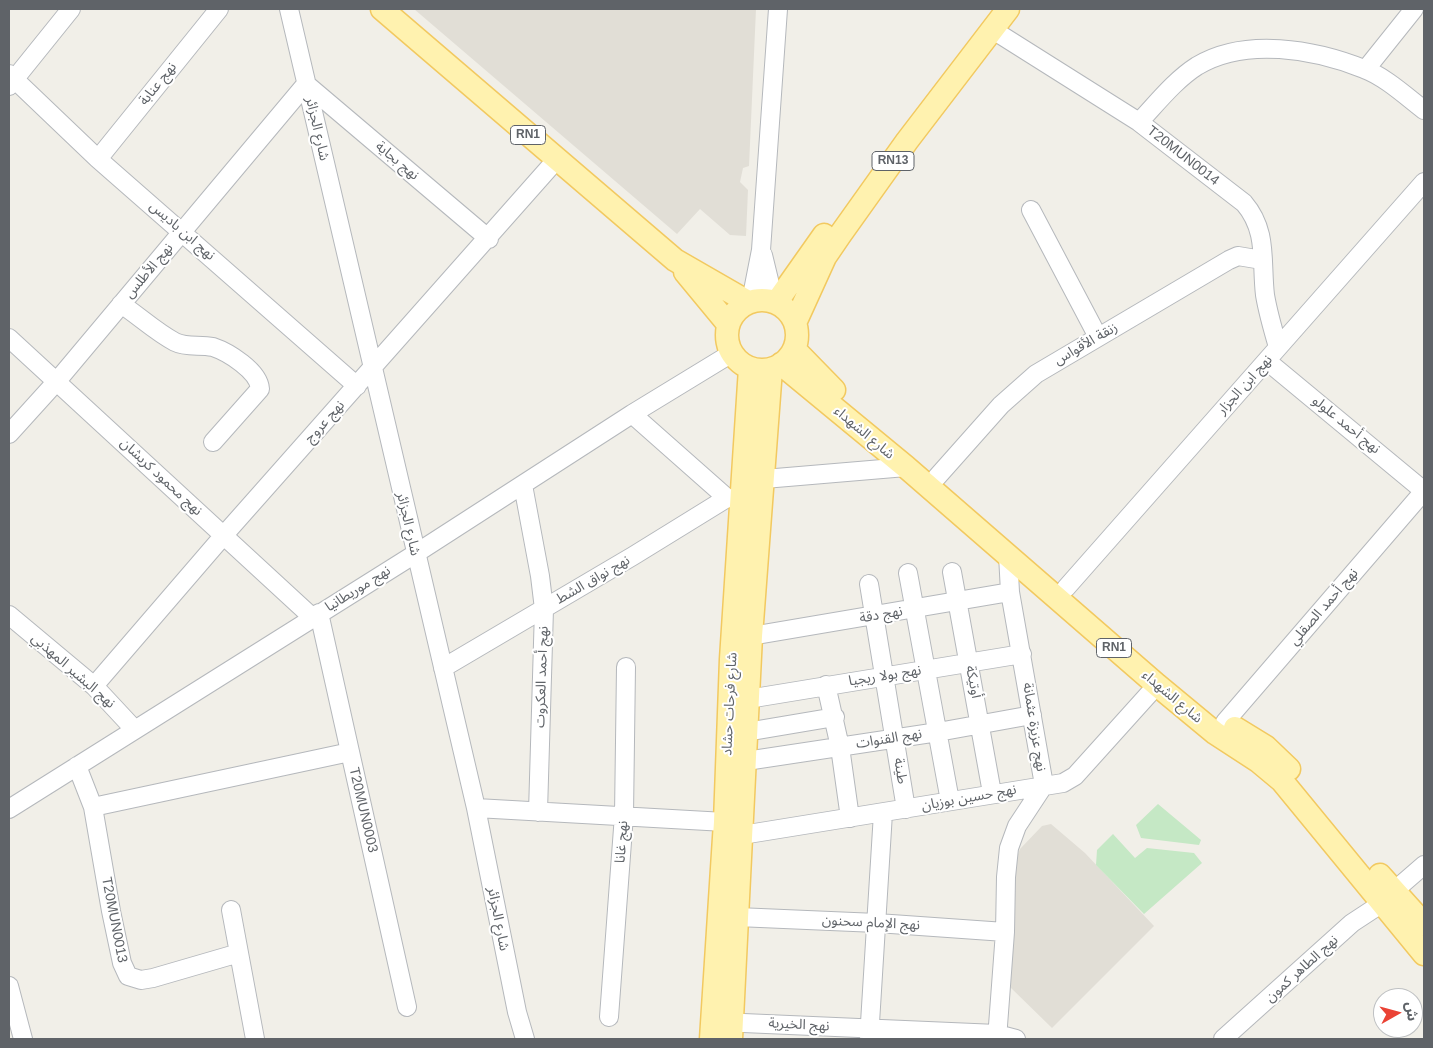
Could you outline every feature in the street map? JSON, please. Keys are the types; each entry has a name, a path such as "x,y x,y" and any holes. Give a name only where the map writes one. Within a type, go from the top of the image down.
{"main road":[{"name":"RN1","path":"382,9 675,260 728,324"},
{"name":"RN13","path":"762,302 849,199 992,20 1008,9"},
{"name":"RN13","path":"795,323 816,275 835,243 992,20"},
{"name":"RN1","path":"675,260 762,302 784,308 795,323"},
{"path":"732,353 727,339 728,324 739,308 762,302"},
{"path":"774,362 797,336 795,323"},
{"name":"RN1","path":"732,353 743,364 774,362"},
{"name":"شارع الشهداء","path":"774,362 906,467 1215,733 1258,761 1282,781 1389,897 1424,924"},
{"name":"شارع الشهداء","path":"774,362 830,387 1224,722 1266,747 1288,769 1389,897 1424,954"},
{"name":"شارع فرحات حشاد","path":"721,1031 733,829 746,761 751,636 774,362"},
{"name":"شارع فرحات حشاد","path":"721,1031 737,917 733,829 731,659 735,498 774,362"}],"street":[{"path":"11,80 72,9"},
{"name":"نهج عنابة","path":"98,159 219,9"},
{"name":"شارع الجزائر","path":"289,9 415,554 444,668 476,808 517,1012 525,1039"},
{"path":"762,302 768,275 761,250 778,9"},
{"path":"1366,69 1414,9"},
{"name":"T20MUN0014","path":"992,20 1139,122 1244,203 1259,225 1262,235 1262,260 1268,314 1278,347"},
{"path":"1139,122 1181,79 1196,67 1225,54 1264,49 1286,50 1314,55 1366,69 1424,110"},
{"name":"نهج ابن باديس","path":"11,80 98,159 357,386"},
{"name":"نهج الأطلس","path":"9,434 57,381 306,84"},
{"name":"نهج بجاية","path":"306,84 488,239"},
{"name":"نهج عروج","path":"94,686 224,535 557,159"},
{"name":"نهج ابن الجزار","path":"1066,588 1424,182"},
{"path":"1030,210 1098,338"},
{"name":"زنقة الأقواس","path":"937,477 1001,405 1046,367 1229,260 1238,256 1262,260"},
{"path":"121,304 173,342 188,346 211,347 225,352 257,378 260,389 213,442"},
{"name":"نهج محمود كريشان","path":"9,338 224,535 315,615"},
{"name":"نهج موريطانيا","path":"9,809 315,615 415,554 632,414 732,353"},
{"name":"نهج أحمد علولو","path":"1267,361 1424,491"},
{"path":"632,414 735,498"},
{"path":"764,479 906,467"},
{"name":"نهج أحمد العكروت","path":"523,485 540,576 544,609 538,812"},
{"name":"نهج أحمد الصقلي","path":"1224,722 1424,491"},
{"name":"نهج نواق الشط","path":"444,668 735,498"},
{"name":"نهج عزيزة عثمانة","path":"997,1037 1009,848 1018,826 1044,785 1010,592 1008,556"},
{"path":"908,572 950,801"},
{"name":"أوتيكة","path":"952,572 992,793"},
{"name":"طينة","path":"869,584 906,809"},
{"name":"نهج دقة","path":"751,636 1010,592"},
{"name":"نهج البشير المهذبي","path":"9,615 94,686 135,730"},
{"name":"T20MUN0003","path":"315,615 350,752 407,1007"},
{"name":"نهج بولا ريجيا","path":"748,699 1022,654"},
{"name":"نهج غانا","path":"608,1017 624,815 626,667"},
{"path":"826,685 835,717 850,818"},
{"name":"نهج حسين بوزيان","path":"476,808 624,815 733,829 850,818 992,793 1062,783 1075,776 1157,685"},
{"name":"نهج القنوات","path":"746,761 938,732 1032,715"},
{"path":"746,732 835,717"},
{"path":"77,766 94,807 350,752"},
{"name":"T20MUN0013","path":"94,807 111,911 122,963 128,976 141,980 152,978 239,953"},
{"path":"869,1034 883,812"},
{"name":"نهج الطاهر كمون","path":"1224,1039 1352,923 1389,897 1424,865"},
{"path":"231,910 255,1039"},
{"name":"نهج الإمام سحنون","path":"737,917 877,923 1005,932"},
{"path":"9,986 23,1039"},
{"name":"نهج الخيرية","path":"721,1031 1016,1039"}],"shaded area":[{"path":"414,9 756,9 749,166 743,168 740,182 748,190 746,236 730,235 700,209 677,234"},
{"path":"1051,824 1085,853 1154,926 1052,1028 1010,987 1012,896 1017,857 1020,849 1042,826"}],"green space":[{"path":"1158,804 1201,840 1199,845 1141,838 1136,825"},
{"path":"1113,834 1135,858 1147,848 1194,853 1202,863 1144,914 1096,865 1097,850"}]}
